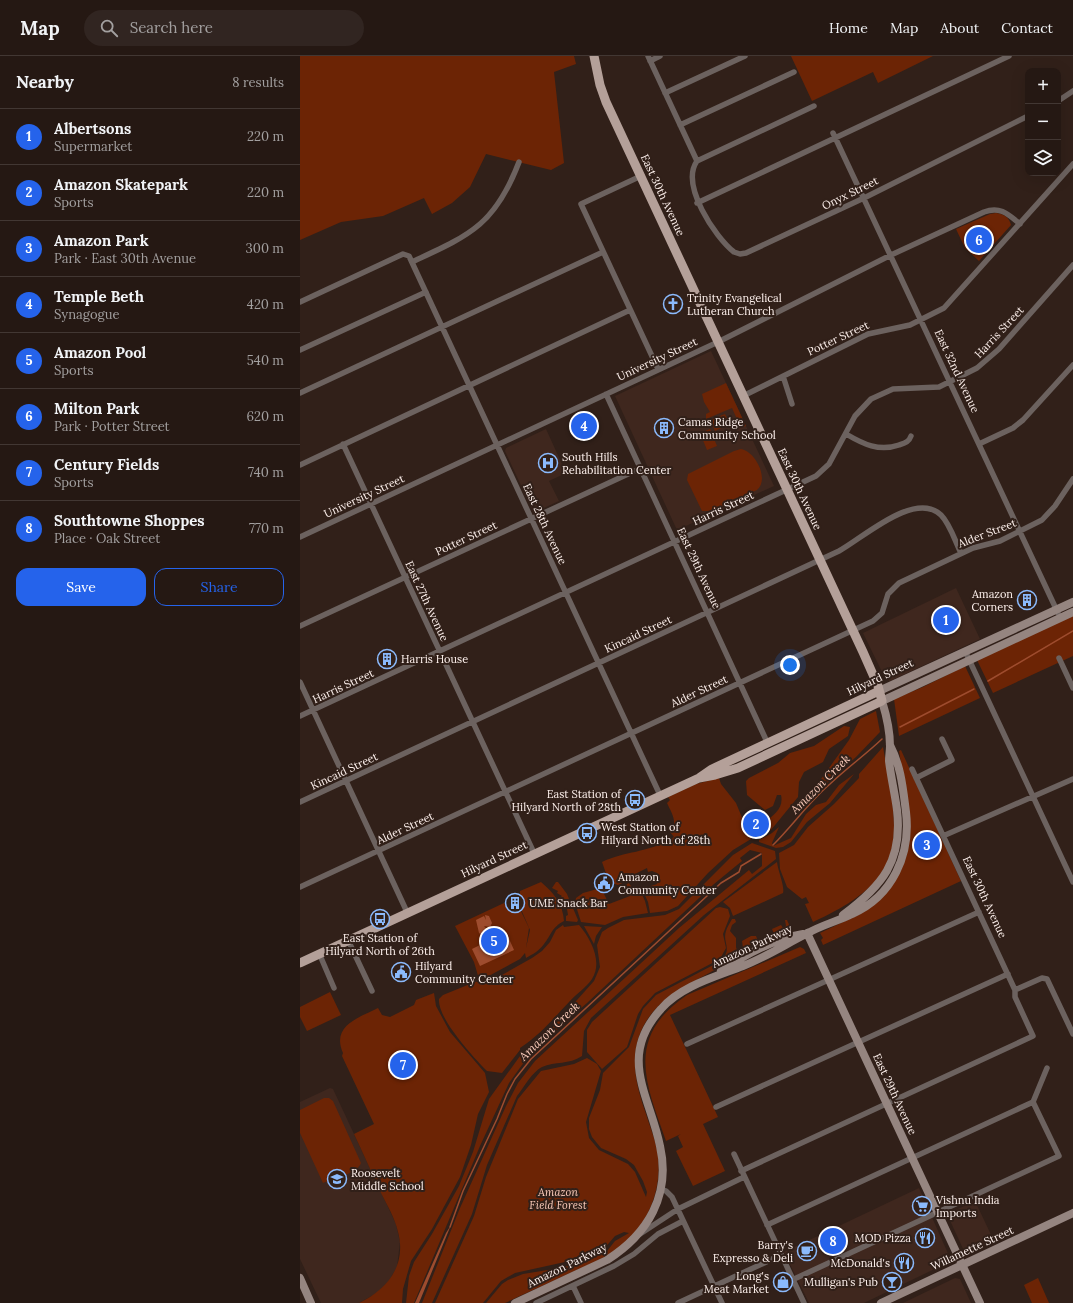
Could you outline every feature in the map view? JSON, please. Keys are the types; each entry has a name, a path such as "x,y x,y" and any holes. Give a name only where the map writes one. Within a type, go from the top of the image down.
{"main road":[{"name":"East 30th Avenue","path":"594,56 600,85 606,102 853,631 879,691"},
{"name":"Hilyard Street","path":"300,963 407,912 699,778 712,769 879,691 1073,602"},
{"name":"Hilyard Street","path":"699,778 727,772 1073,612"},
{"name":"Amazon Parkway","path":"515,1303 607,1260 629,1245 637,1237 652,1215 661,1189 662,1158 657,1132 640,1081 639,1054 646,1031 661,1009 682,992 707,980 746,965 789,944 807,933 838,919 864,899 877,885 890,867 896,851 899,828 889,762 890,745 879,691"},
{"name":"East 29th Avenue","path":"807,933 980,1303"},
{"name":"Willamette Street","path":"881,1303 1073,1213"},
{"path":"300,1278 311,1303"}],"street":[{"path":"660,56 649,58 697,161"},
{"path":"665,93 745,56"},
{"path":"814,106 697,161 693,169 693,175 697,203 835,136 1009,56"},
{"path":"680,125 794,72"},
{"path":"1061,99 1073,91"},
{"name":"Onyx Street","path":"697,203 730,249 740,254 746,253 864,198 1025,118"},
{"name":"East 32nd Avenue","path":"835,136 1061,618"},
{"path":"300,302 403,254 409,256 412,262 457,241 486,219 508,191 519,162"},
{"name":"Potter Street","path":"743,396 868,334 910,325 935,313 952,300 1073,164"},
{"path":"641,176 581,204 658,369"},
{"name":"University Street","path":"300,537 718,342 891,255 993,209 1003,211 1020,224"},
{"path":"300,393 604,252"},
{"name":"East 28th Avenue","path":"412,262 660,795"},
{"name":"Harris Street","path":"300,716 787,490 822,471 834,457 855,416 862,407 881,393 905,388 934,388 950,382 977,368 992,356 1073,265"},
{"path":"300,350 426,292"},
{"path":"300,465 630,310"},
{"path":"979,444 1013,428 1023,420 1073,365"},
{"path":"783,376 792,404"},
{"name":"East 29th Avenue","path":"606,394 772,752"},
{"path":"846,434 871,447 883,448 907,442 911,436"},
{"name":"East 27th Avenue","path":"343,444 534,854"},
{"name":"Potter Street","path":"300,626 641,468"},
{"name":"Alder Street","path":"300,887 853,631 878,618 884,607 888,594 899,583 961,553 982,545 1000,541 1042,520 1050,514 1073,479"},
{"name":"Kincaid Street","path":"300,802 820,560 852,544 893,517 919,507 926,507 940,514 945,520 961,553"},
{"path":"965,651 1073,882"},
{"path":"1059,658 1073,688"},
{"path":"300,682 407,912"},
{"path":"916,778 952,760 942,739"},
{"name":"East 30th Avenue","path":"887,1104 1033,1036 1015,997 1015,990 1008,974 912,769"},
{"path":"943,836 1073,779"},
{"path":"687,1044 979,912"},
{"path":"348,940 372,991"},
{"path":"319,953 334,988"},
{"path":"716,1107 1008,974"},
{"path":"1015,990 1046,978 1073,1034"},
{"path":"767,1225 1033,1102 1046,1068"},
{"path":"792,1280 1059,1156 1033,1102"},
{"path":"741,1171 887,1104"},
{"path":"734,1154 804,1303"},
{"path":"637,1237 678,1209 744,1177"},
{"path":"661,1189 670,1194 722,1303"},
{"path":"536,1303 625,1260 658,1234 683,1221"},
{"path":"678,1303 781,1255"},
{"path":"573,1286 581,1303"}],"shaded area":[{"path":"711,351 774,486 677,530 615,396"},
{"path":"546,429 566,473 549,481 559,501 535,512 533,511 505,451 506,448"},
{"path":"956,588 980,639 890,681 885,678 863,633"},
{"path":"485,915 489,916 492,923 490,927 484,926 490,933 483,936 479,933 476,920 484,916 486,920"},
{"path":"506,932 514,950 480,966 472,949"},
{"name":"Roosevelt Middle School","path":"330,1088 333,1089 396,1224 400,1242 397,1267 389,1281 377,1293 359,1303 321,1303 300,1259 300,1102"},
{"path":"919,1188 950,1258 947,1263 864,1303 809,1303 784,1252"},
{"path":"975,1201 994,1241 968,1254 965,1253 947,1214"},
{"path":"451,1225 419,1303 415,1303 446,1233"},
{"path":"955,1278 960,1279 971,1303 903,1303"}],"green space":[{"path":"300,56 574,56 576,64 554,72 564,163 551,170 486,154 470,187 452,203 432,214 424,198 383,216 341,222 300,240"},
{"path":"791,56 933,56 878,83 873,72 812,101"},
{"path":"996,213 1006,216 1011,225 979,261 965,248 956,229 990,214"},
{"path":"726,383 746,426 741,428 732,408 706,419 706,414 710,412 704,402 702,394"},
{"path":"725,414 730,424 715,431 710,420"},
{"path":"710,429 717,446 707,450 700,433"},
{"path":"741,449 746,451 756,460 761,473 761,485 757,490 711,511 702,511 687,480 688,474"},
{"path":"1073,615 1073,656 993,693 977,660"},
{"path":"965,666 980,698 899,736 894,699 923,687"},
{"path":"876,711 880,732 856,757 827,783 823,784 819,782 849,740 860,719"},
{"path":"844,726 850,727 848,736 829,749 823,762 804,772 799,782 798,797 771,830 766,828 765,822 778,811 780,807 782,800 781,795 777,795 773,806 765,810 747,795 746,781 778,763 790,753 814,746"},
{"path":"883,747 893,807 894,832 891,853 882,872 867,889 845,906 813,922 805,904 809,903 806,897 802,899 787,887 780,869 779,853 794,845 808,827 834,804 859,778 859,774"},
{"path":"901,750 961,881 823,945 821,940 823,938 820,933 860,914 901,870 907,854 910,836 905,786 899,751"},
{"path":"854,774 830,803 807,822 791,842 783,847 776,848 759,842 759,840 772,833 779,827 772,843 773,846 791,838 806,814 816,805 826,802 839,785"},
{"path":"719,778 721,784 736,803 751,839 733,850 708,873 678,906 667,911 650,913 648,902 642,889 657,884 660,878 657,873 652,871 648,872 647,868 637,873 638,876 618,885 609,882 602,862 611,858 645,850 662,844 674,837 670,832 673,829 674,821 667,803 670,800 668,797 696,784"},
{"path":"752,815 757,817 763,828 762,832 755,831 752,828 750,821"},
{"path":"752,843 775,851 776,859 704,915 591,1018 584,1031 582,1056 572,1061 542,1067 535,1072 525,1084 517,1096 487,1165 472,1214 432,1303 422,1303 460,1208 506,1106 518,1083 535,1061 679,928 749,870 752,874 762,866 762,853 750,850 740,858 742,861 714,884 587,1003 536,1048 522,1065 509,1083 480,1146 414,1303 406,1303 409,1276 414,1262 432,1234 459,1186 473,1152 489,1099 520,1056 552,1028 594,981 600,967 597,945 602,932 624,920 665,915 679,909 733,855"},
{"path":"777,862 783,893 733,916 730,908 723,902"},
{"path":"541,882 550,890 560,904 564,921 554,929 544,944 536,952 526,958 525,953 520,959 485,978 484,976 479,979 474,962 455,926 504,903 505,905 511,902 513,907 518,905 529,928 526,948 530,930 517,900 520,896 520,891"},
{"path":"556,882 558,882 569,899 561,901 560,898 562,896 557,893 558,891 552,888"},
{"path":"629,883 634,891 637,890 638,886 645,901 648,913 623,917 605,925 581,922 575,903 576,898 583,893 601,888 609,904 630,896 625,885"},
{"path":"570,901 578,920 577,922 566,921 566,916 568,915 567,909 563,906 564,903"},
{"path":"720,907 728,909 730,916 723,934 726,948 720,959 655,993 638,1014 627,1047 602,1069 587,1052 587,1030 592,1022 716,908"},
{"name":"Amazon Field Forest","path":"732,919 735,919 736,922 732,925 730,931 736,938 738,954 710,973 687,985 666,999 649,1017 638,1040 635,1072 639,1093 656,1145 659,1168 658,1181 651,1206 638,1229 619,1248 607,1256 505,1303 486,1303 502,1284 508,1280 523,1274 560,1268 598,1256 607,1251 615,1241 629,1233 624,1232 615,1236 603,1250 583,1258 515,1273 501,1281 483,1303 435,1303 474,1216 486,1177 518,1099 541,1071 574,1064 587,1058 597,1064 601,1071 586,1122 589,1138 599,1150 628,1164 635,1172 646,1197 647,1192 643,1181 634,1165 626,1159 601,1148 592,1137 589,1129 589,1118 600,1090 603,1073 629,1047 643,1009 656,995 721,961 726,953 727,949 725,935"},
{"path":"785,920 787,920 791,929 774,934 772,929 781,925 783,928 786,926"},
{"path":"563,925 564,927 579,925 588,937 596,958 595,972 592,979 552,1021 520,1048 502,1073 487,1071 466,1048 450,1027 440,1007 439,999 443,995 475,982 493,980 532,958 542,951 550,942 556,930"},
{"path":"584,926 602,927 596,936 594,944"},
{"path":"751,936 756,936 758,941 749,945 749,949 743,948 742,941"},
{"path":"800,947 804,949 806,953 670,1015 718,1117 703,1124 725,1171 693,1186 676,1151 683,1147 678,1136 681,1134 666,1141 658,1120 647,1080 645,1062 648,1044 655,1027 667,1011 687,995"},
{"path":"330,992 341,1015 307,1031 300,1017 300,1007"},
{"path":"434,993 436,1006 450,1032 485,1073 489,1092 478,1114 471,1145 460,1177 432,1229 411,1261 403,1289 402,1303 359,1303 369,1298 386,1284 397,1266 400,1255 400,1244 397,1227 393,1217 354,1134 374,1124 342,1056 343,1053 340,1044 341,1036 348,1024 362,1015 378,1008 382,1015 390,1017 414,1005 416,1000"},
{"path":"324,1098 329,1098 333,1101 361,1163 359,1167 350,1173 323,1183 300,1133 300,1110"},
{"path":"1038,1278 1049,1303 1032,1303 1024,1285"}],"waterway":[{"name":"Amazon Creek","path":"988,681 1073,631"},
{"name":"Amazon Creek","path":"900,727 974,689"},
{"name":"Amazon Creek","path":"773,845 822,791 882,739"},
{"name":"Amazon Creek","path":"450,1227 463,1191 497,1119 507,1094 515,1079 531,1059 721,883 739,872 741,866 761,854"}],"place":[{"name":"Milton Park","path":"979,240"},
{"name":"Trinity Evangelical Lutheran Church","path":"673,304"},
{"name":"Temple Beth","path":"584,426"},
{"name":"Camas Ridge Community School","path":"664,428"},
{"name":"South Hills Rehabilitation Center","path":"548,463"},
{"name":"Amazon Corners","path":"1027,600"},
{"name":"Albertsons","path":"946,620"},
{"name":"Harris House","path":"387,659"},
{"name":"East Station of Hilyard North of 28th","path":"635,800"},
{"name":"Amazon Skatepark","path":"756,824"},
{"name":"West Station of Hilyard North of 28th","path":"587,833"},
{"name":"Amazon Park","path":"927,845"},
{"name":"Amazon Community Center","path":"604,883"},
{"name":"UME Snack Bar","path":"515,903"},
{"name":"East Station of Hilyard North of 26th","path":"380,919"},
{"name":"Amazon Pool","path":"494,941"},
{"name":"Hilyard Community Center","path":"401,972"},
{"name":"Century Fields","path":"403,1065"},
{"name":"Roosevelt Middle School","path":"337,1179"},
{"name":"Vishnu India Imports","path":"922,1206"},
{"name":"MOD Pizza","path":"925,1238"},
{"name":"Southtowne Shoppes","path":"833,1241"},
{"name":"Barry's Expresso & Deli","path":"807,1251"},
{"name":"McDonald's","path":"904,1263"},
{"name":"Long's Meat Market","path":"783,1282"},
{"name":"Mulligan's Pub","path":"892,1282"}]}
